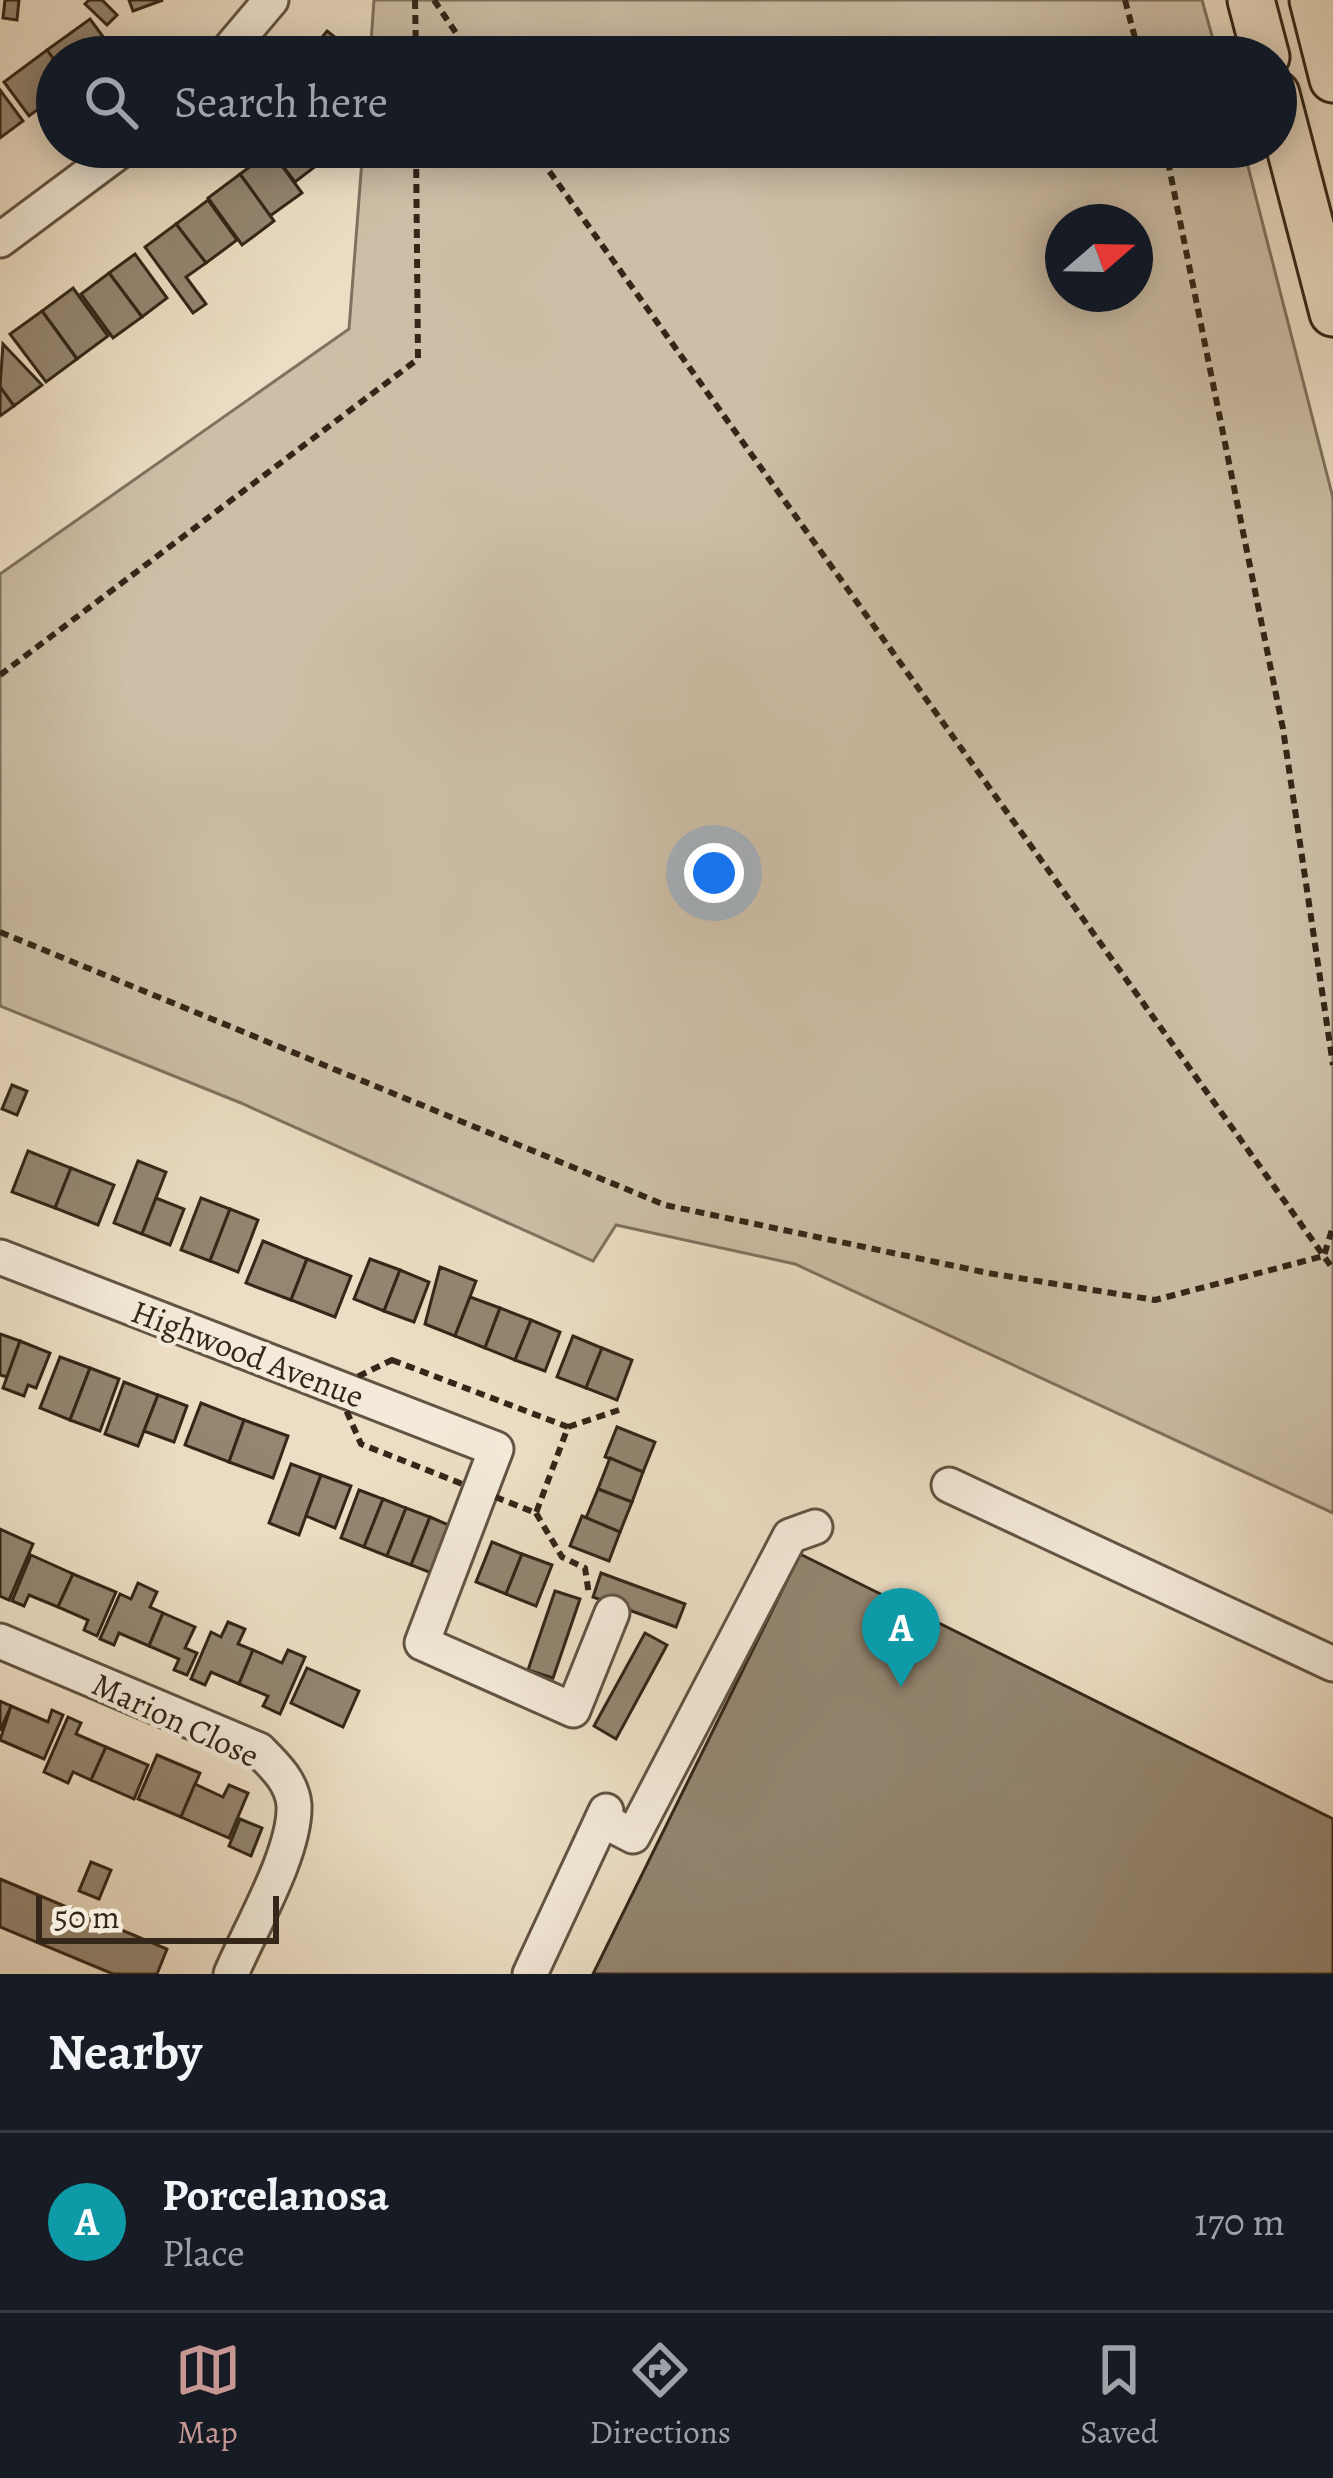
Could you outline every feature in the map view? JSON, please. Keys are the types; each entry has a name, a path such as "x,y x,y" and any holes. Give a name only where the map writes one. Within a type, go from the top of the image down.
{"main road":[{"path":"1251,0 1260,36"},
{"path":"1312,0 1333,79"},
{"path":"1295,168 1333,313"}],"street":[{"path":"241,36 271,0"},
{"path":"0,240 97,168"},
{"name":"Highwood Avenue","path":"0,1257 496,1449 422,1642 573,1710 612,1613"},
{"path":"950,1485 1333,1664"},
{"path":"530,1974 604,1816 633,1836 790,1536 815,1527"},
{"name":"Marion Close","path":"0,1641 260,1750 282,1772 294,1801 292,1833 231,1974"}],"path":[{"path":"415,0 416,36"},
{"path":"434,0 458,36"},
{"path":"1125,0 1134,36"},
{"path":"0,675 418,359 416,168"},
{"path":"547,168 1333,1269"},
{"path":"1169,168 1283,729 1333,1065"},
{"path":"0,932 665,1205 988,1273 1155,1300 1324,1256"},
{"path":"1324,1256 1333,1226"},
{"path":"568,1426 619,1410"},
{"path":"536,1513 562,1557 585,1568 590,1605 612,1613"}],"shaded area":[{"path":"374,0 1202,0 1212,36 371,36"},
{"path":"361,168 1248,168 1333,498 1333,1513 795,1264 616,1225 593,1261 241,1103 0,1006 0,574 349,329"}],"building":[{"path":"5,0 19,0 17,20 3,18"},
{"path":"102,0 117,15 107,25 85,4"},
{"path":"129,0 163,0 133,11"},
{"path":"90,19 102,36 66,36"},
{"path":"36,58 36,111 29,116 4,82"},
{"path":"0,90 23,121 0,138"},
{"path":"248,168 284,168 302,193 270,216 240,174"},
{"path":"284,168 313,168 295,182"},
{"path":"240,174 274,221 242,245 208,198"},
{"path":"208,200 237,240 206,263 176,224"},
{"path":"176,224 206,263 186,277 206,304 193,313 145,247"},
{"path":"135,254 167,298 142,317 109,273"},
{"path":"109,273 142,317 113,338 81,294"},
{"path":"73,288 108,336 77,359 42,311"},
{"path":"42,311 77,359 46,382 10,334"},
{"path":"3,344 42,385 14,406 0,387"},
{"path":"0,387 14,406 0,416"},
{"path":"12,1085 27,1091 17,1115 2,1109"},
{"path":"28,1151 71,1168 55,1208 12,1192"},
{"path":"138,1161 166,1172 142,1234 114,1223"},
{"path":"71,1168 114,1185 98,1225 55,1208"},
{"path":"156,1198 184,1209 170,1245 142,1234"},
{"path":"201,1198 230,1209 210,1261 181,1250"},
{"path":"230,1209 258,1220 238,1272 210,1261"},
{"path":"263,1241 307,1259 291,1300 246,1283"},
{"path":"307,1259 351,1276 335,1317 291,1300"},
{"path":"370,1259 400,1270 384,1311 354,1299"},
{"path":"440,1267 476,1281 455,1336 425,1324"},
{"path":"400,1270 429,1282 414,1322 384,1311"},
{"path":"470,1297 500,1308 485,1348 455,1336"},
{"path":"500,1308 531,1320 515,1360 485,1348"},
{"path":"531,1320 560,1332 545,1371 515,1360"},
{"path":"0,1334 20,1341 7,1377 0,1375"},
{"path":"573,1336 602,1348 586,1388 557,1377"},
{"path":"20,1341 50,1353 36,1388 28,1385 24,1396 3,1388"},
{"path":"602,1348 632,1360 617,1400 586,1388"},
{"path":"60,1357 90,1368 70,1420 40,1408"},
{"path":"90,1368 119,1379 100,1431 70,1420"},
{"path":"124,1382 158,1395 138,1446 105,1434"},
{"path":"158,1395 187,1406 174,1442 144,1431"},
{"path":"201,1403 244,1420 229,1462 185,1445"},
{"path":"244,1420 288,1436 273,1478 229,1462"},
{"path":"617,1427 655,1442 643,1472 605,1457"},
{"path":"610,1458 643,1472 632,1502 598,1489"},
{"path":"291,1464 321,1475 299,1535 269,1523"},
{"path":"321,1475 351,1486 335,1528 306,1516"},
{"path":"598,1489 632,1502 620,1532 586,1518"},
{"path":"359,1490 383,1499 364,1547 341,1538"},
{"path":"383,1499 406,1508 387,1556 364,1547"},
{"path":"406,1508 430,1517 411,1565 387,1556"},
{"path":"582,1516 620,1532 609,1561 570,1546"},
{"path":"430,1517 453,1527 434,1574 411,1565"},
{"path":"0,1529 33,1544 9,1600 0,1596"},
{"path":"492,1542 522,1554 506,1594 476,1582"},
{"path":"522,1554 552,1565 536,1606 506,1594"},
{"path":"800,1554 1333,1819 1333,1974 593,1974"},
{"path":"31,1555 73,1574 58,1607 29,1595 24,1606 12,1601"},
{"path":"601,1573 685,1604 676,1627 593,1597"},
{"path":"73,1574 116,1592 97,1636 84,1630 88,1620 58,1607"},
{"path":"138,1583 157,1592 150,1607 163,1613 149,1646 119,1633 114,1645 100,1639 120,1594 131,1599"},
{"path":"555,1591 580,1599 553,1678 528,1670"},
{"path":"163,1613 195,1627 185,1648 197,1653 187,1675 174,1670 179,1659 149,1646"},
{"path":"228,1622 245,1629 238,1644 253,1650 239,1684 211,1672 205,1685 191,1679 211,1632 221,1637"},
{"path":"645,1633 667,1645 616,1739 594,1726"},
{"path":"253,1650 282,1663 288,1650 305,1657 280,1714 263,1706 268,1696 239,1684"},
{"path":"307,1668 359,1691 343,1727 291,1703"},
{"path":"0,1701 11,1706 0,1731"},
{"path":"11,1706 48,1722 52,1710 63,1715 44,1759 0,1740"},
{"path":"68,1717 81,1723 76,1734 106,1747 91,1780 73,1772 68,1783 44,1772"},
{"path":"106,1747 148,1765 134,1799 91,1780"},
{"path":"157,1755 200,1773 181,1817 138,1799"},
{"path":"195,1784 223,1797 229,1785 248,1793 229,1838 181,1817"},
{"path":"240,1819 262,1828 251,1856 229,1846"},
{"path":"91,1862 111,1870 99,1899 79,1891"},
{"path":"0,1879 167,1949 157,1974 113,1974 0,1927"}],"place":[{"name":"Porcelanosa","path":"901,1687"}]}
